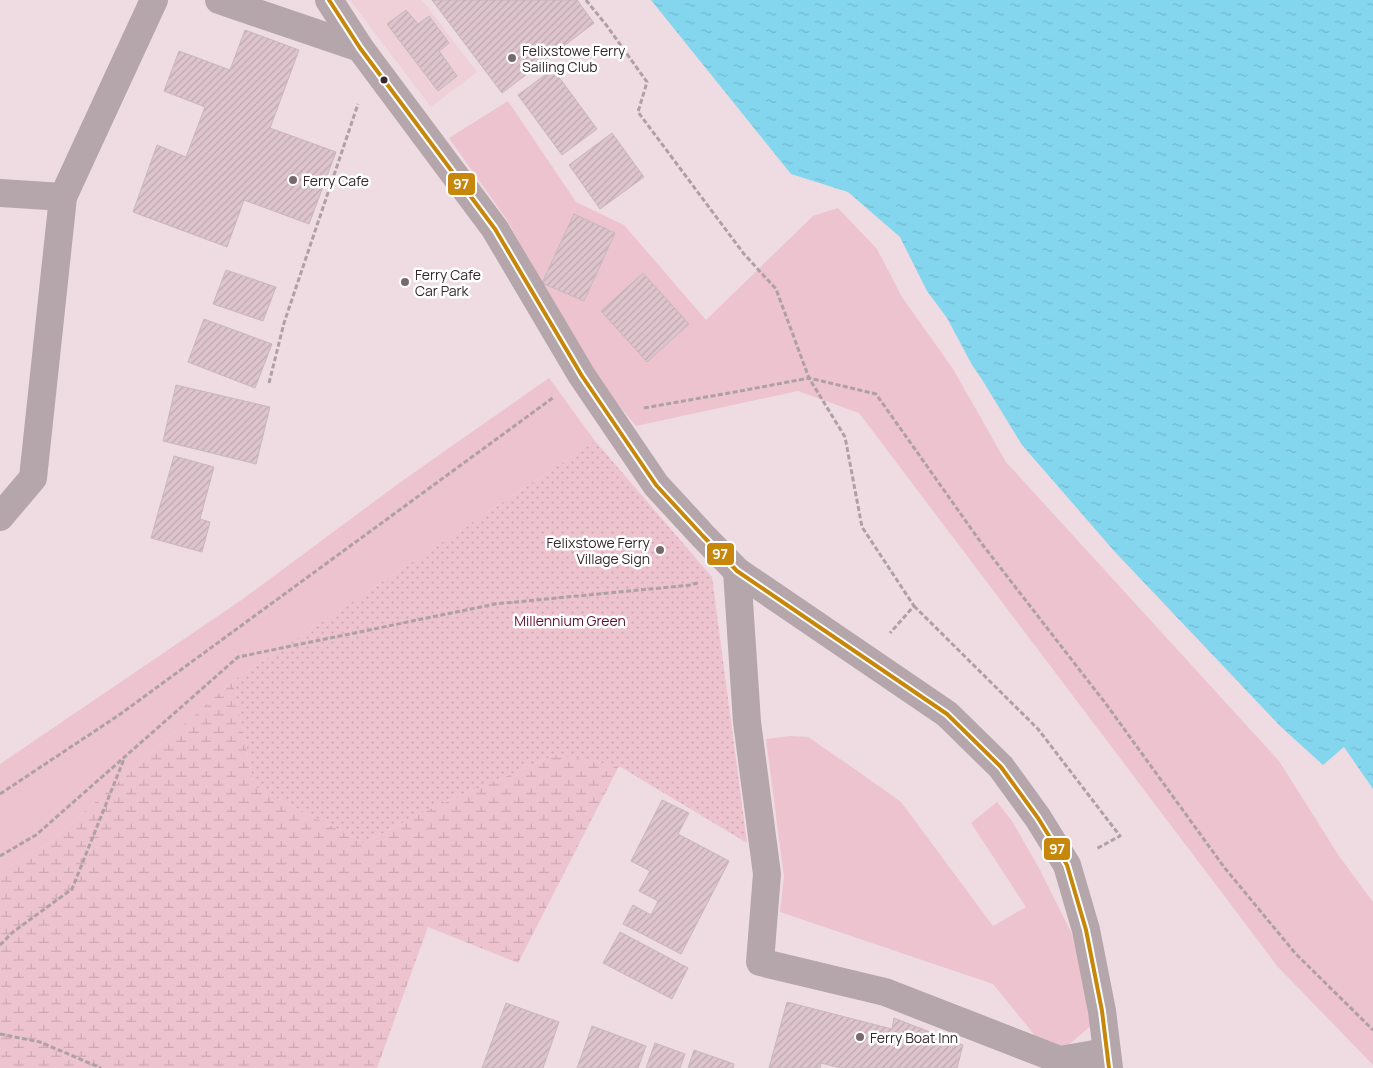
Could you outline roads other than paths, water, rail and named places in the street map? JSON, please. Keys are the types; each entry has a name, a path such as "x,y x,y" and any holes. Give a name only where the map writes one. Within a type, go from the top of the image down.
{"street":[{"path":"0,518 33,478 63,197 154,0"},
{"path":"219,0 366,56"},
{"path":"329,0 366,56 495,229 582,376 656,485 737,571 946,714 1001,767 1038,818 1067,865 1086,930 1102,1011 1108,1060 1060,1060 886,992 760,962 767,874 747,722 737,571"},
{"path":"0,193 63,197"}],"water":[{"path":"651,0 1373,0 1373,789 1344,747 1323,765 1280,726 1115,552 1022,445 972,365 947,318 927,291 900,237 848,192 791,174"}],"place":[{"name":"Felixstowe Ferry Sailing Club","path":"512,58"},
{"name":"Ferry Cafe","path":"293,180"},
{"name":"Ferry Cafe Car Park","path":"405,282"},
{"name":"Felixstowe Ferry Village Sign","path":"660,550"},
{"name":"Ferry Boat Inn","path":"860,1037"}],"park label":[{"name":"Millennium Green","path":"570,620"}]}
